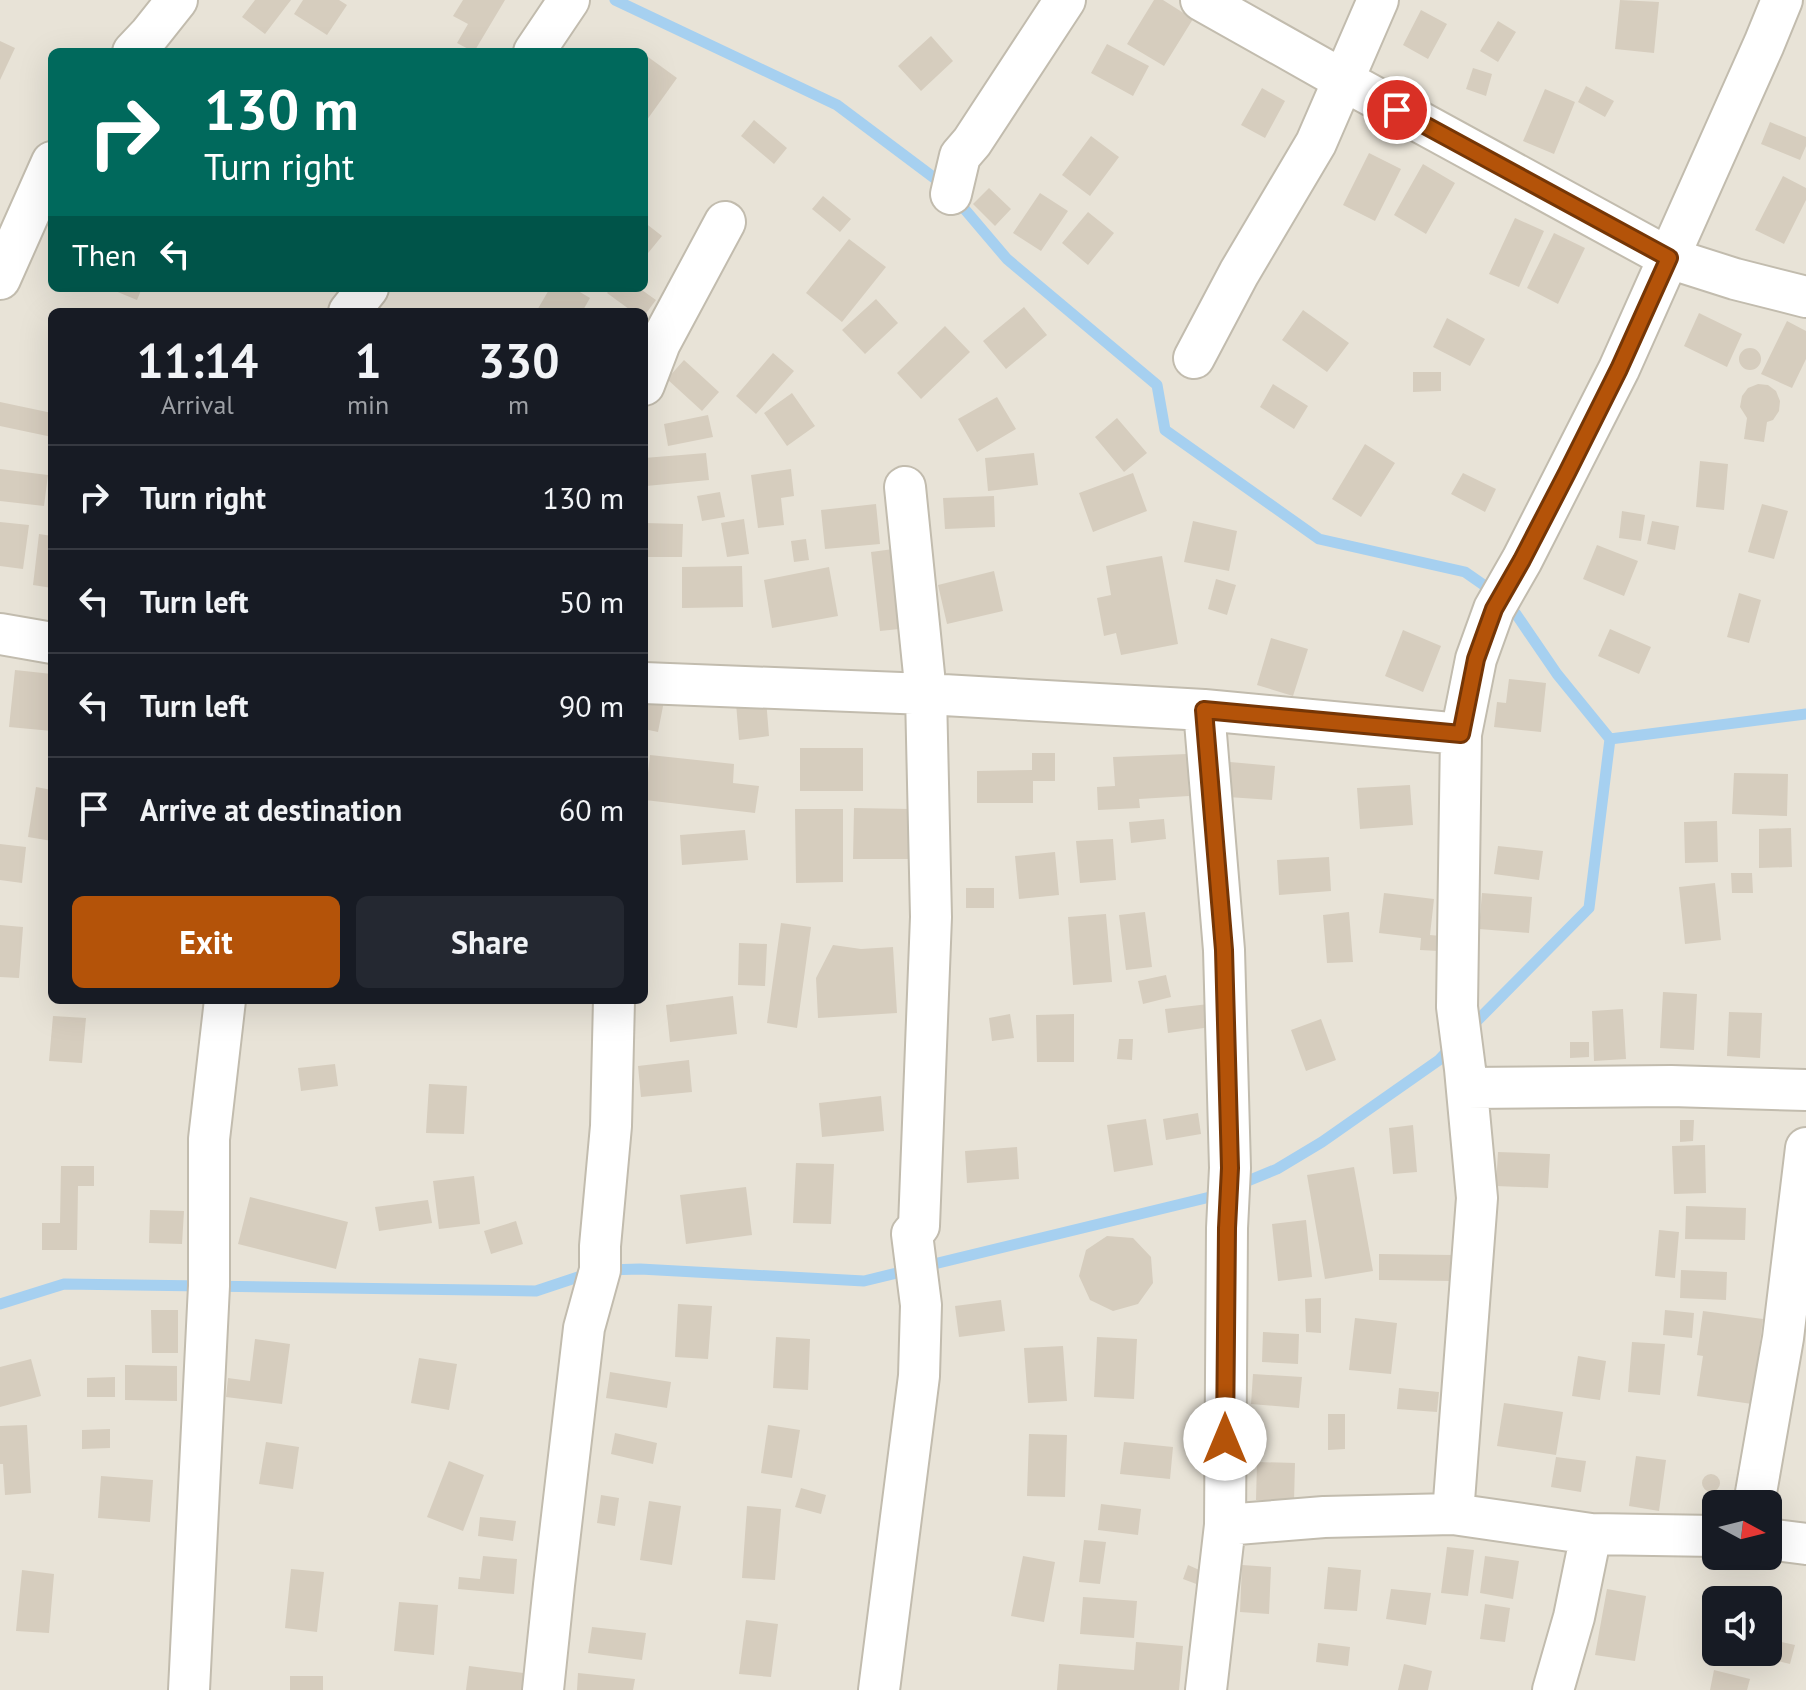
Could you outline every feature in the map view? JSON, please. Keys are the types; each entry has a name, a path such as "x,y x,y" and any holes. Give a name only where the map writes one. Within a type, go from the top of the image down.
{"street":[{"path":"137,48 177,0"},
{"path":"537,48 569,0"},
{"path":"951,194 960,156 1065,0"},
{"path":"1201,0 1669,258 1806,297"},
{"path":"1194,358 1239,273 1316,143 1378,0"},
{"path":"1453,1514 1477,1198 1457,1007 1461,734 1476,659 1500,598 1619,369 1782,0"},
{"path":"0,279 48,171"},
{"path":"648,374 660,343 725,222"},
{"path":"352,308 365,292"},
{"path":"879,1690 919,1376 921,1305 912,1234 919,1226 931,917 926,694 905,487"},
{"path":"0,634 48,642"},
{"path":"648,683 926,694 1204,710 1461,734"},
{"path":"1204,710 1224,950 1230,1168 1225,1525 1206,1690"},
{"path":"189,1690 209,1286 209,1139 225,1004"},
{"path":"543,1690 584,1328 600,1270 611,1126 614,1004"},
{"path":"1467,1088 1671,1086 1806,1090"},
{"path":"1756,1490 1783,1338 1806,1148"},
{"path":"1225,1525 1324,1517 1453,1514 1591,1534 1702,1536"},
{"path":"1553,1690 1574,1617 1591,1534"},
{"path":"1782,1541 1806,1544"}],"shaded area":[{"path":"0,0 1806,0 1806,1690 0,1690"}],"building":[{"path":"255,0 291,0 265,34 242,17"},
{"path":"303,0 339,0 347,5 327,35 294,14"},
{"path":"463,0 505,0 476,48 466,48 457,43 468,24 453,16"},
{"path":"1154,0 1163,0 1193,19 1164,66 1127,44"},
{"path":"1620,0 1659,2 1654,53 1615,49"},
{"path":"1421,10 1447,24 1428,59 1403,45"},
{"path":"1498,21 1516,32 1498,62 1480,51"},
{"path":"931,36 953,61 921,91 898,66"},
{"path":"0,41 15,48 0,80"},
{"path":"1107,44 1149,66 1133,96 1091,73"},
{"path":"648,57 677,78 648,118"},
{"path":"1473,68 1492,74 1486,96 1466,89"},
{"path":"1586,86 1614,101 1605,117 1578,102"},
{"path":"1262,88 1285,101 1265,138 1241,125"},
{"path":"1545,89 1575,102 1554,154 1523,141"},
{"path":"754,120 787,148 774,164 741,136"},
{"path":"1770,122 1806,137 1800,160 1761,144"},
{"path":"1091,136 1119,157 1090,196 1062,175"},
{"path":"1369,153 1401,169 1375,221 1343,205"},
{"path":"1423,164 1455,183 1426,234 1394,215"},
{"path":"1783,176 1806,188 1806,200 1784,244 1755,230"},
{"path":"989,188 1011,209 995,226 973,204"},
{"path":"1040,193 1068,211 1041,251 1013,233"},
{"path":"823,196 851,219 840,232 812,209"},
{"path":"1088,212 1114,233 1088,265 1062,243"},
{"path":"1515,218 1544,231 1519,287 1489,274"},
{"path":"648,225 662,236 648,253"},
{"path":"1554,233 1585,248 1558,304 1527,288"},
{"path":"849,239 886,267 842,322 806,293"},
{"path":"118,292 140,292 137,300"},
{"path":"548,292 580,292 590,298 584,308 538,308"},
{"path":"645,292 656,300 648,311 648,308 628,308 607,293"},
{"path":"876,299 898,323 865,354 842,330"},
{"path":"1024,307 1047,335 1006,369 983,341"},
{"path":"1303,310 1349,343 1327,372 1282,340"},
{"path":"1699,313 1742,334 1727,367 1684,346"},
{"path":"1447,318 1485,339 1470,366 1433,347"},
{"path":"1787,321 1806,331 1806,359 1792,388 1761,374"},
{"path":"945,326 970,352 921,399 897,373"},
{"path":"1746,348 1754,348 1761,359 1754,370 1746,370 1739,363 1739,355"},
{"path":"773,353 794,371 756,414 736,396"},
{"path":"684,360 719,392 702,411 667,379"},
{"path":"1413,372 1441,372 1441,391 1413,392"},
{"path":"1273,384 1308,406 1294,429 1260,407"},
{"path":"1758,384 1768,385 1776,391 1780,401 1779,411 1773,420 1767,422 1764,442 1744,439 1747,418 1740,407 1742,396 1748,388"},
{"path":"792,393 815,426 787,446 764,413"},
{"path":"997,397 1016,429 977,452 958,419"},
{"path":"0,402 48,412 48,436 0,426"},
{"path":"708,415 713,437 668,446 664,424"},
{"path":"1117,418 1147,453 1124,472 1095,437"},
{"path":"1365,444 1395,463 1361,517 1332,499"},
{"path":"706,453 709,480 648,486 648,458"},
{"path":"1034,453 1038,485 988,491 985,458"},
{"path":"1700,461 1728,464 1724,510 1696,507"},
{"path":"0,469 48,475 44,506 0,501"},
{"path":"791,469 794,496 781,498 784,525 758,528 751,475"},
{"path":"1133,473 1147,511 1093,532 1079,493"},
{"path":"1463,473 1496,489 1485,512 1451,494"},
{"path":"720,492 725,517 702,521 697,496"},
{"path":"994,496 995,527 945,529 943,498"},
{"path":"876,504 880,544 825,549 821,510"},
{"path":"1762,504 1788,511 1774,559 1748,552"},
{"path":"1622,511 1645,515 1641,541 1619,538"},
{"path":"744,519 749,554 727,557 721,523"},
{"path":"1193,521 1237,531 1229,571 1184,562"},
{"path":"1652,521 1679,526 1675,550 1647,544"},
{"path":"0,522 29,525 23,569 0,566"},
{"path":"648,523 683,524 682,557 648,557"},
{"path":"39,534 48,535 48,587 33,585"},
{"path":"806,539 809,560 794,562 791,541"},
{"path":"1597,545 1638,561 1624,596 1583,579"},
{"path":"901,548 909,628 880,631 871,552"},
{"path":"1162,556 1178,644 1121,655 1116,633 1104,636 1097,598 1111,595 1106,566"},
{"path":"742,566 743,607 682,608 682,567"},
{"path":"829,567 838,616 772,628 764,580"},
{"path":"994,571 1003,611 947,624 938,585"},
{"path":"1216,579 1236,585 1227,615 1208,609"},
{"path":"1739,593 1761,600 1749,643 1727,637"},
{"path":"1610,629 1651,647 1639,674 1598,656"},
{"path":"1403,630 1441,646 1423,692 1385,676"},
{"path":"1271,638 1308,649 1293,696 1257,685"},
{"path":"15,670 48,674 48,731 9,727"},
{"path":"1509,679 1546,683 1541,732 1494,727 1497,702 1506,703"},
{"path":"648,699 664,701 658,732 648,730"},
{"path":"766,699 769,736 739,740 736,703"},
{"path":"800,748 863,748 863,791 800,791"},
{"path":"1032,753 1055,753 1055,781 1033,781 1033,803 977,803 977,771 1032,770"},
{"path":"1187,754 1189,796 1139,799 1140,808 1098,810 1097,787 1115,786 1113,757"},
{"path":"650,755 734,764 733,783 759,786 755,813 648,800"},
{"path":"1230,762 1275,766 1272,800 1228,797"},
{"path":"1734,773 1788,774 1787,816 1732,814"},
{"path":"1410,785 1413,825 1360,829 1357,788"},
{"path":"36,787 48,789 48,840 28,837"},
{"path":"854,808 910,809 910,859 853,859"},
{"path":"795,809 843,809 843,882 796,883"},
{"path":"1164,819 1166,839 1131,843 1129,822"},
{"path":"1717,821 1718,862 1685,863 1684,822"},
{"path":"1791,828 1792,867 1759,868 1759,829"},
{"path":"745,830 748,860 682,865 680,835"},
{"path":"1113,839 1116,880 1080,883 1076,841"},
{"path":"0,844 26,847 22,883 0,880"},
{"path":"1498,846 1543,851 1539,880 1494,874"},
{"path":"1055,852 1059,895 1019,899 1015,856"},
{"path":"1329,857 1331,891 1279,895 1277,860"},
{"path":"1731,873 1752,873 1753,893 1732,893"},
{"path":"1715,883 1721,940 1685,944 1679,887"},
{"path":"966,888 994,888 994,908 966,908"},
{"path":"1384,893 1434,899 1430,935 1441,936 1439,951 1420,950 1421,938 1379,933"},
{"path":"1482,893 1532,897 1529,933 1479,929"},
{"path":"1145,912 1152,967 1126,970 1119,915"},
{"path":"1349,912 1353,962 1327,963 1323,915"},
{"path":"1106,914 1112,982 1073,985 1068,917"},
{"path":"781,923 811,927 797,1028 767,1023"},
{"path":"0,925 23,927 19,978 0,977"},
{"path":"739,943 767,944 765,986 738,985"},
{"path":"833,945 861,949 893,947 897,1013 818,1018 816,978"},
{"path":"1166,975 1171,997 1143,1004 1138,981"},
{"path":"1663,992 1697,994 1694,1050 1660,1048"},
{"path":"733,996 737,1034 670,1042 666,1005"},
{"path":"1209,1004 1211,1027 1168,1033 1165,1009"},
{"path":"1623,1009 1626,1059 1594,1061 1592,1011"},
{"path":"1729,1012 1762,1013 1760,1058 1727,1056"},
{"path":"1010,1014 1014,1038 992,1041 989,1018"},
{"path":"1074,1014 1074,1062 1037,1062 1036,1015"},
{"path":"53,1016 86,1018 82,1063 49,1061"},
{"path":"1321,1019 1336,1060 1306,1071 1291,1030"},
{"path":"1119,1039 1133,1039 1132,1060 1117,1059"},
{"path":"1570,1042 1589,1042 1589,1057 1570,1058"},
{"path":"689,1060 692,1092 641,1097 638,1066"},
{"path":"335,1064 338,1086 301,1091 298,1068"},
{"path":"429,1084 467,1086 464,1134 426,1133"},
{"path":"881,1096 884,1131 822,1137 819,1103"},
{"path":"1198,1113 1201,1134 1166,1140 1163,1119"},
{"path":"1146,1119 1153,1165 1114,1172 1107,1125"},
{"path":"1680,1120 1694,1120 1693,1141 1680,1142"},
{"path":"1413,1125 1417,1172 1393,1174 1389,1128"},
{"path":"1705,1145 1706,1193 1674,1194 1672,1146"},
{"path":"1017,1147 1019,1179 967,1183 965,1151"},
{"path":"1498,1152 1550,1154 1548,1188 1496,1186"},
{"path":"796,1163 834,1164 831,1224 793,1223"},
{"path":"61,1166 94,1166 94,1186 78,1186 77,1250 42,1250 42,1223 60,1223"},
{"path":"1354,1167 1373,1271 1325,1279 1307,1175"},
{"path":"474,1176 480,1224 439,1229 433,1181"},
{"path":"746,1187 752,1235 686,1244 680,1195"},
{"path":"250,1197 348,1222 336,1269 238,1244"},
{"path":"428,1200 432,1223 379,1231 375,1207"},
{"path":"1686,1206 1746,1208 1745,1240 1685,1239"},
{"path":"150,1210 184,1211 182,1244 149,1243"},
{"path":"1306,1220 1312,1277 1278,1281 1272,1224"},
{"path":"516,1221 523,1244 491,1254 484,1231"},
{"path":"1659,1230 1679,1232 1675,1278 1655,1276"},
{"path":"1107,1236 1133,1238 1151,1257 1153,1283 1138,1304 1113,1311 1090,1300 1079,1276 1086,1250"},
{"path":"1379,1254 1453,1255 1453,1281 1379,1280"},
{"path":"1681,1270 1727,1272 1726,1300 1680,1298"},
{"path":"1321,1298 1321,1333 1306,1332 1305,1299"},
{"path":"1001,1300 1005,1331 959,1337 955,1306"},
{"path":"678,1304 712,1306 708,1359 675,1357"},
{"path":"151,1310 178,1310 178,1353 152,1353"},
{"path":"1665,1310 1694,1313 1692,1338 1663,1335"},
{"path":"1703,1311 1763,1319 1752,1404 1697,1396 1703,1356 1697,1355"},
{"path":"1355,1318 1397,1323 1391,1374 1349,1370"},
{"path":"1263,1332 1299,1334 1298,1364 1262,1362"},
{"path":"776,1337 810,1339 808,1390 773,1388"},
{"path":"1097,1337 1137,1339 1134,1399 1094,1397"},
{"path":"255,1339 290,1344 282,1404 226,1397 228,1378 250,1381"},
{"path":"1632,1342 1665,1344 1660,1395 1628,1392"},
{"path":"1063,1346 1067,1401 1028,1403 1024,1348"},
{"path":"1578,1356 1606,1361 1600,1400 1572,1396"},
{"path":"419,1358 457,1364 449,1410 411,1403"},
{"path":"31,1359 41,1396 0,1407 0,1367"},
{"path":"125,1365 177,1366 177,1401 125,1400"},
{"path":"610,1372 671,1382 667,1408 606,1398"},
{"path":"1253,1374 1302,1377 1299,1408 1251,1404"},
{"path":"115,1377 115,1397 87,1397 87,1378"},
{"path":"1399,1388 1439,1392 1437,1412 1397,1409"},
{"path":"1504,1403 1563,1412 1556,1455 1497,1446"},
{"path":"1328,1414 1345,1414 1345,1449 1328,1450"},
{"path":"27,1425 31,1493 5,1495 3,1464 0,1464 0,1426"},
{"path":"768,1425 800,1430 792,1478 761,1473"},
{"path":"110,1429 110,1448 82,1449 82,1430"},
{"path":"615,1433 657,1443 653,1464 611,1454"},
{"path":"1029,1434 1067,1435 1065,1497 1027,1496"},
{"path":"266,1442 299,1447 293,1489 259,1484"},
{"path":"1124,1442 1173,1447 1170,1479 1120,1474"},
{"path":"1636,1456 1666,1460 1659,1511 1629,1506"},
{"path":"1556,1457 1586,1461 1581,1492 1551,1487"},
{"path":"449,1461 484,1475 463,1531 427,1517"},
{"path":"1257,1462 1295,1463 1294,1501 1256,1500"},
{"path":"1711,1474 1719,1480 1716,1490 1706,1490 1702,1483"},
{"path":"101,1476 153,1480 150,1522 98,1518"},
{"path":"801,1488 826,1495 821,1514 795,1507"},
{"path":"601,1495 619,1498 615,1526 597,1523"},
{"path":"649,1501 681,1506 672,1565 640,1560"},
{"path":"1101,1504 1141,1509 1138,1535 1098,1530"},
{"path":"747,1506 781,1509 775,1580 742,1578"},
{"path":"480,1517 516,1521 513,1541 478,1536"},
{"path":"1084,1540 1106,1542 1100,1584 1079,1582"},
{"path":"1447,1547 1474,1550 1468,1596 1441,1593"},
{"path":"483,1556 517,1559 514,1594 458,1589 459,1577 480,1579"},
{"path":"1023,1556 1055,1562 1044,1622 1011,1616"},
{"path":"1485,1556 1519,1561 1513,1599 1480,1593"},
{"path":"1188,1565 1204,1572 1199,1585 1183,1579"},
{"path":"1242,1565 1271,1567 1269,1614 1240,1612"},
{"path":"1328,1567 1361,1570 1357,1611 1324,1609"},
{"path":"291,1569 324,1572 317,1632 285,1628"},
{"path":"22,1570 54,1574 49,1633 16,1631"},
{"path":"1391,1589 1431,1593 1426,1625 1386,1619"},
{"path":"1607,1589 1646,1596 1635,1661 1595,1655"},
{"path":"1083,1597 1137,1601 1134,1638 1080,1634"},
{"path":"399,1602 438,1605 434,1655 394,1651"},
{"path":"1485,1604 1510,1608 1505,1642 1480,1639"},
{"path":"746,1620 778,1624 771,1677 739,1674"},
{"path":"592,1627 646,1633 642,1660 588,1653"},
{"path":"1136,1642 1183,1646 1179,1690 1057,1690 1059,1664 1134,1670"},
{"path":"1782,1642 1795,1645 1790,1664 1782,1662"},
{"path":"1318,1643 1350,1647 1348,1666 1316,1662"},
{"path":"1404,1664 1432,1671 1428,1690 1398,1690"},
{"path":"469,1666 531,1674 529,1690 466,1690"},
{"path":"1714,1670 1750,1679 1747,1690 1710,1690"},
{"path":"578,1673 635,1679 633,1690 577,1690"},
{"path":"290,1676 323,1676 323,1690 290,1690"}],"waterway":[{"path":"615,0 837,105 945,186"},
{"path":"956,199 1007,259 1157,385 1165,430 1319,539 1465,572 1516,614 1557,674 1610,739 1589,908 1468,1030"},
{"path":"1610,739 1806,714"},
{"path":"1238,1185 1277,1169 1322,1142 1439,1060 1453,1045"},
{"path":"606,1270 640,1269 864,1281 1222,1192"},
{"path":"0,1304 64,1284 536,1291 590,1273"}],"route":[{"path":"1225,1439 1230,1168 1224,950 1204,710 1461,734 1476,659 1494,609 1619,369 1669,258 1397,110"}]}
